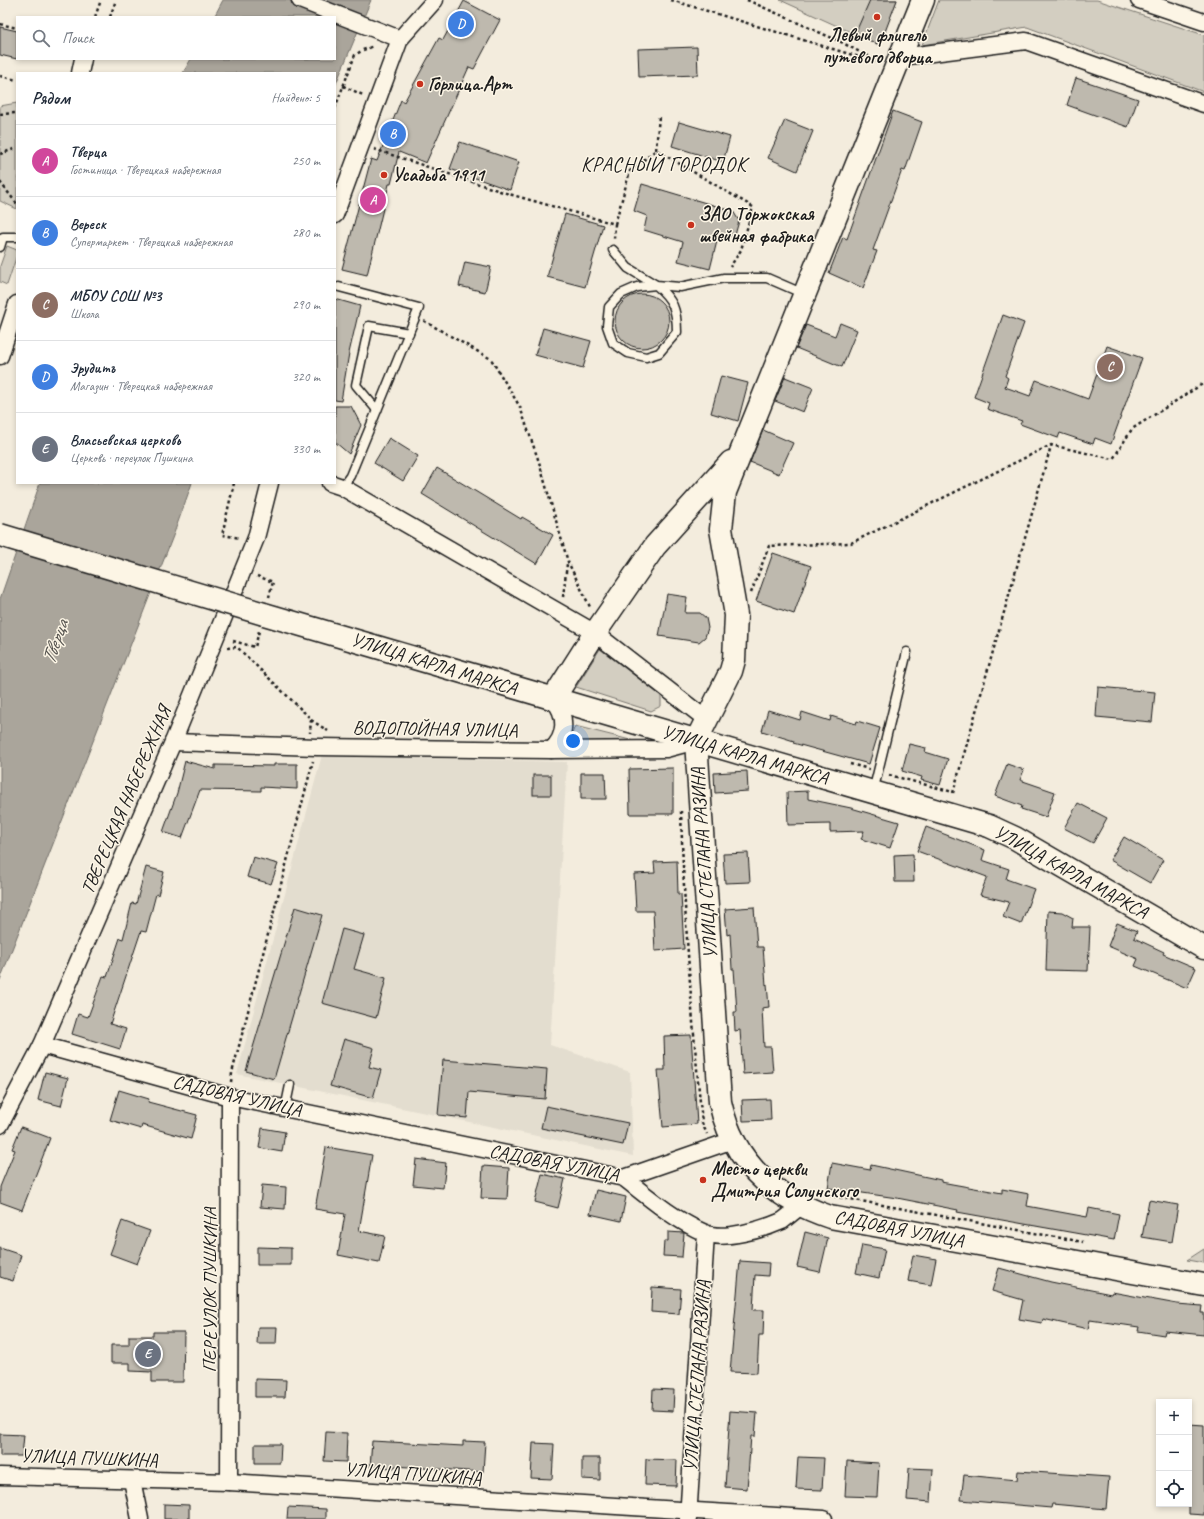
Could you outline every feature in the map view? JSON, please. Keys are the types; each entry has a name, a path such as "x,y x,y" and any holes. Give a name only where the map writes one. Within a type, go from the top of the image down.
{"main road":[{"name":"УЛИЦА СТЕПАНА РАЗИНА","path":"733,1140 723,1115 718,1088 696,741 731,671 734,660 736,615 722,522 725,492 923,0"},
{"name":"УЛИЦА СТЕПАНА РАЗИНА","path":"553,699 595,633 655,546 740,453"},
{"name":"УЛИЦА КАРЛА МАРКСА","path":"0,535 264,616 980,823 1002,832 1204,948"},
{"name":"САДОВАЯ УЛИЦА","path":"733,1140 757,1173 778,1191 801,1206 830,1217 1204,1285"}],"street":[{"path":"300,0 390,39"},
{"path":"336,212 360,145 390,39 435,0"},
{"path":"1139,0 1204,22"},
{"path":"901,57 1026,41 1204,104"},
{"path":"80,72 83,60"},
{"path":"0,354 16,307"},
{"name":"ТВЕРЕЦКАЯ НАБЕРЕЖНАЯ","path":"0,1125 42,1045 173,742 256,538 270,484"},
{"name":"УЛИЦА КАРЛА МАРКСА","path":"336,485 595,633 707,720"},
{"path":"551,750 562,736 564,725 560,708 553,699"},
{"name":"ВОДОПОЙНАЯ УЛИЦА","path":"173,742 313,747 551,750 666,749 696,741"},
{"name":"САДОВАЯ УЛИЦА","path":"42,1045 230,1097 624,1178 733,1140"},
{"name":"ПЕРЕУЛОК ПУШКИНА","path":"229,1482 230,1097"},
{"path":"624,1178 664,1209 706,1234 736,1235 762,1228 782,1220 801,1206"},
{"name":"УЛИЦА СТЕПАНА РАЗИНА","path":"689,1515 706,1234"},
{"name":"УЛИЦА ПУШКИНА","path":"0,1476 229,1482 689,1515 824,1519"},
{"path":"132,1480 140,1519"}],"lane":[{"path":"0,247 3,237 16,237"},
{"path":"613,250 628,268 656,286 668,295 677,318 677,332 659,352 646,357 628,353 613,343 607,326 609,307 621,294 637,287 656,286 680,287 724,278 767,278 804,294"},
{"path":"336,485 350,476 419,308 338,286"},
{"path":"377,410 356,385 369,326 409,333"},
{"path":"873,792 907,652"},
{"path":"285,1109 290,1085"}],"path":[{"path":"95,16 102,0"},
{"path":"110,16 116,0"},
{"path":"671,0 881,63 841,42 747,0"},
{"path":"0,24 16,28"},
{"path":"336,105 355,55 363,50 390,39"},
{"path":"0,76 16,80"},
{"path":"343,86 366,97"},
{"path":"0,114 16,113"},
{"path":"613,250 615,224 630,171 656,150 659,116"},
{"path":"360,145 509,194 615,224"},
{"path":"0,154 16,148"},
{"path":"656,150 753,207 741,250 724,278"},
{"path":"0,182 16,203"},
{"path":"416,316 491,359 520,407 539,462 568,562 592,611 584,610"},
{"path":"751,594 769,546 851,543 1052,445 1113,459 1132,430 1204,383"},
{"path":"952,796 1052,445"},
{"path":"234,484 222,535 242,539"},
{"path":"563,598 568,562"},
{"path":"233,641 255,647 264,616 273,582 251,574"},
{"path":"211,649 237,647 311,720 313,747 232,1073 230,1097"},
{"path":"847,764 870,770"},
{"path":"885,774 953,792"},
{"path":"825,1194 1088,1244"}],"shaded area":[{"path":"780,0 897,0 879,45"},
{"path":"939,0 1097,0 1204,35 1204,92 1027,27 922,45"},
{"path":"16,103 16,209 0,201 0,106"},
{"path":"7,246 16,250 16,258 7,285 0,282 0,266"},
{"path":"600,649 661,696 661,706 651,711 576,687"},
{"path":"575,726 642,743 569,742"},
{"path":"322,755 567,762 550,1045 630,1072 633,1156 237,1074"},
{"path":"1204,1249 1204,1263 1187,1260"}],"water":[{"path":"223,0 371,0 336,84 336,72 184,72 190,60 336,60 336,16 215,16"},
{"path":"40,484 192,484 173,536 0,980 0,599"}],"building":[{"name":"Левый флигель путевого дворца","path":"870,0 897,0 880,45 855,34"},
{"path":"464,1 500,20 474,69 469,67 426,163 399,152 391,184 389,184 367,275 342,269 371,159 377,161 401,100 404,102 439,38 443,40"},
{"path":"0,27 16,31 16,59 0,55"},
{"path":"697,47 698,75 639,77 638,49"},
{"path":"1076,78 1138,99 1128,127 1067,105"},
{"path":"893,111 922,122 905,171 902,170 873,250 877,251 863,288 829,273 843,237 847,239"},
{"path":"785,120 813,131 797,171 768,158"},
{"path":"679,122 730,137 723,162 672,146"},
{"path":"460,142 519,162 510,190 450,169"},
{"name":"ЗАО Торжокская швейная фабрика","path":"642,184 733,211 739,221 735,235 717,241 710,269 678,261 683,242 644,230 647,216 634,211"},
{"path":"565,214 603,225 585,287 547,277"},
{"path":"465,262 491,267 485,292 459,286"},
{"path":"642,294 652,296 661,302 667,311 669,321 667,331 661,340 652,346 642,348 632,346 623,340 617,331 615,321 617,311 623,302 632,296"},
{"path":"336,299 360,306 349,353 341,401 336,400"},
{"path":"1003,315 1024,323 1005,376 1008,378 1005,387 1030,396 1036,380 1088,399 1107,346 1142,358 1111,444 1095,438 1093,444 1060,433 1058,438 1020,424 1022,421 987,409 989,403 974,397"},
{"path":"840,323 857,330 842,367 796,348 806,325 835,336"},
{"path":"543,328 591,341 583,368 535,355"},
{"path":"721,376 748,383 738,421 711,413"},
{"path":"785,377 813,388 803,412 775,401"},
{"path":"336,406 351,406 361,425 349,454 336,443"},
{"path":"763,430 793,443 779,474 750,462"},
{"path":"389,438 418,456 403,481 374,463"},
{"path":"437,468 521,519 522,517 553,535 537,564 422,494"},
{"path":"773,553 811,566 794,614 756,601"},
{"path":"667,594 687,597 685,613 700,613 706,618 708,628 705,637 699,642 659,636"},
{"path":"1098,687 1155,692 1152,722 1096,717"},
{"path":"768,710 800,720 802,712 830,721 831,716 856,724 857,721 880,728 869,764 793,743 794,741 762,731"},
{"path":"909,744 926,748 925,752 948,759 940,785 921,780 922,777 902,771"},
{"path":"185,761 215,769 215,765 274,766 274,764 297,764 297,789 261,787 261,791 200,790 182,838 163,832 177,793"},
{"path":"1007,764 1024,770 1020,780 1055,792 1046,817 1021,809 1022,806 995,796"},
{"path":"673,768 673,814 630,814 629,769"},
{"path":"747,771 748,791 715,793 714,773"},
{"path":"581,773 605,773 606,799 581,799"},
{"path":"533,775 551,775 551,795 533,795"},
{"path":"808,791 808,799 851,808 899,822 890,848 861,839 864,831 830,832 830,824 788,825 787,792"},
{"path":"1078,803 1107,818 1093,843 1064,828"},
{"path":"926,827 985,850 982,860 1009,869 1006,879 1034,889 1021,924 1003,917 1009,902 980,895 987,877 917,851"},
{"path":"1124,837 1163,860 1150,883 1110,860"},
{"path":"748,853 750,882 725,883 723,854"},
{"path":"913,854 914,882 895,882 894,855"},
{"path":"253,857 278,864 271,884 247,877"},
{"path":"677,861 678,894 681,894 684,949 655,951 653,911 636,911 634,874 655,873 654,862"},
{"path":"146,867 164,872 158,895 156,894 146,932 141,931 110,1024 126,1029 120,1049 72,1034 78,1014 88,1017 103,976 107,977 120,938 123,939 132,903 136,904"},
{"path":"295,907 322,915 274,1079 246,1071"},
{"path":"754,907 757,947 763,947 769,1007 762,1008 764,1047 771,1047 773,1072 743,1074 740,1030 735,1031 734,1012 737,1012 734,969 732,969 730,934 727,935 725,909"},
{"path":"1048,911 1062,912 1073,918 1072,927 1090,927 1088,971 1046,970"},
{"path":"1117,923 1137,931 1134,938 1164,952 1163,954 1196,968 1187,988 1135,966 1138,959 1108,946"},
{"path":"342,929 364,935 354,969 386,978 376,1018 322,1003"},
{"path":"691,1035 697,1124 663,1127 658,1070 665,1070 664,1036"},
{"path":"344,1039 374,1048 369,1067 381,1070 373,1098 330,1086"},
{"path":"443,1060 547,1069 545,1099 469,1092 467,1118 438,1115"},
{"path":"45,1072 68,1078 61,1106 38,1100"},
{"path":"119,1090 149,1099 148,1102 197,1115 191,1139 142,1125 141,1129 110,1120"},
{"path":"770,1099 771,1120 743,1121 742,1100"},
{"path":"546,1106 628,1123 623,1145 541,1128"},
{"path":"21,1127 50,1138 22,1210 0,1202 0,1187 15,1150 12,1149"},
{"path":"262,1128 285,1132 282,1152 259,1148"},
{"path":"326,1147 372,1155 359,1231 385,1236 379,1263 338,1255 345,1214 315,1209"},
{"path":"416,1159 446,1163 443,1188 413,1185"},
{"path":"832,1163 870,1170 871,1165 941,1180 941,1182 1002,1193 1002,1189 1029,1194 1027,1206 1087,1217 1089,1208 1119,1214 1114,1240 957,1212 958,1210 897,1198 828,1188"},
{"path":"483,1166 509,1168 507,1199 481,1198"},
{"path":"542,1174 565,1179 558,1208 535,1202"},
{"path":"262,1185 286,1187 285,1209 260,1207"},
{"path":"596,1190 626,1197 621,1221 590,1214"},
{"path":"1149,1200 1178,1205 1172,1242 1142,1237"},
{"path":"122,1221 150,1231 137,1264 110,1254"},
{"path":"668,1232 684,1233 682,1257 663,1256 664,1241 668,1241"},
{"path":"805,1232 828,1238 820,1272 797,1267"},
{"path":"862,1245 885,1249 879,1278 856,1273"},
{"path":"257,1247 291,1248 291,1265 257,1265"},
{"path":"0,1248 21,1255 13,1281 0,1277"},
{"path":"913,1255 936,1259 931,1285 908,1281"},
{"path":"740,1261 769,1263 768,1276 755,1275 753,1310 764,1310 763,1335 759,1335 757,1373 730,1372"},
{"path":"999,1268 1051,1282 1111,1294 1112,1292 1177,1304 1202,1306 1201,1313 1204,1313 1204,1335 1165,1331 1164,1335 1138,1331 1139,1327 1090,1320 1088,1329 1043,1319 1042,1323 1019,1319 1023,1300 992,1291"},
{"path":"652,1287 681,1289 679,1314 651,1312"},
{"path":"258,1327 277,1327 276,1344 257,1344"},
{"path":"153,1332 184,1332 183,1382 152,1382 152,1372 130,1371 130,1363 111,1363 111,1345 129,1345 129,1336 153,1336"},
{"path":"255,1379 286,1380 285,1397 255,1397"},
{"path":"653,1389 674,1390 673,1411 652,1410"},
{"path":"730,1411 757,1413 755,1436 751,1436 747,1489 725,1487"},
{"path":"1192,1424 1204,1425 1204,1515 1189,1514 1189,1507 1192,1507"},
{"path":"326,1432 347,1433 346,1462 324,1461"},
{"path":"0,1434 24,1435 22,1456 0,1456"},
{"path":"372,1441 463,1446 463,1441 485,1442 483,1472 394,1466 394,1468 370,1467"},
{"path":"533,1443 554,1444 552,1479 531,1478"},
{"path":"255,1444 281,1444 280,1463 255,1463"},
{"path":"798,1457 824,1458 822,1490 796,1489"},
{"path":"582,1458 600,1458 600,1480 582,1479"},
{"path":"646,1459 677,1460 676,1486 645,1485"},
{"path":"847,1461 879,1463 877,1497 845,1496"},
{"path":"909,1468 933,1469 931,1502 907,1500"},
{"path":"1018,1471 1109,1477 1106,1509 1052,1504 1051,1508 961,1500 964,1475 1017,1480"},
{"path":"164,1504 189,1505 189,1519 164,1519"},
{"path":"288,1507 326,1509 326,1519 287,1519"}],"place":[{"name":"Левый флигель путевого дворца","path":"877,17"},
{"name":"Эрудитъ","path":"461,24"},
{"name":"Горлица.Арт","path":"420,84"},
{"name":"Вереск","path":"393,134"},
{"name":"Усадьба 1911","path":"384,175"},
{"name":"Тверца","path":"373,200"},
{"name":"ЗАО Торжокская швейная фабрика","path":"691,225"},
{"name":"МБОУ СОШ №3","path":"1110,367"},
{"name":"Место церкви Дмитрия Солунского","path":"703,1180"},
{"name":"Власьевская церковь","path":"148,1354"}],"district":[{"name":"КРАСНЫЙ ГОРОДОК","path":"664,164"}]}
